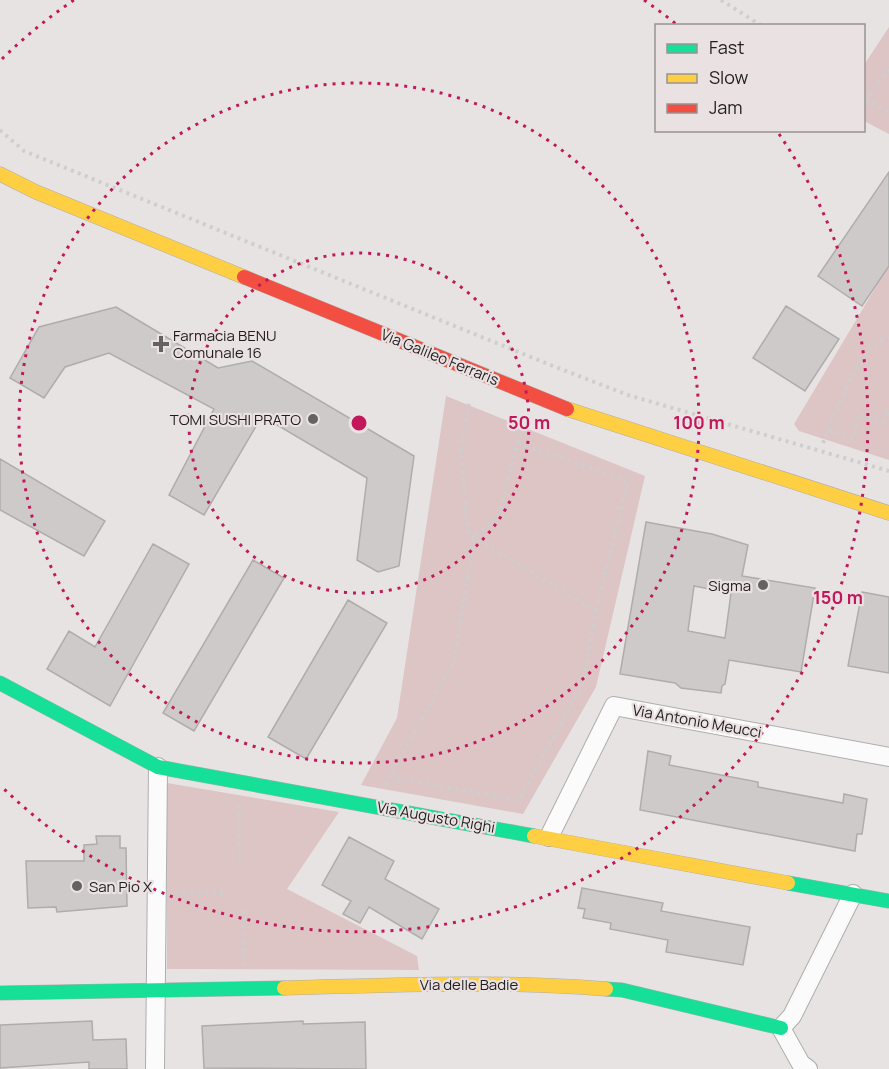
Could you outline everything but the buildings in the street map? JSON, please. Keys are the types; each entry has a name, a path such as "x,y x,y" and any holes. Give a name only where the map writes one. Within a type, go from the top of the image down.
{"street":[{"name":"Via Galileo Ferraris","path":"0,174 45,196 564,408 889,513"},
{"name":"Via Augusto Righi","path":"0,683 158,767 889,901"},
{"name":"Via Antonio Meucci","path":"549,837 614,706 889,757"},
{"path":"156,1069 158,767"},
{"path":"808,1069 801,1064 781,1028 792,1016 853,894"},
{"name":"Via delle Badie","path":"0,993 155,992 474,983 550,984 622,990 781,1028"}],"path":[{"path":"722,0 759,24"},
{"path":"889,69 865,98 889,113"},
{"path":"0,130 24,150 553,366 628,394 889,471"},
{"path":"823,443 842,395 858,369 876,343 889,338"},
{"path":"469,403 461,445 467,529 474,537 596,611"},
{"path":"828,430 854,438 858,415 887,423 889,410"},
{"path":"372,805 453,661 474,537 499,516 523,422"},
{"path":"389,777 519,800 583,684 596,611 628,481 518,443"},
{"path":"239,781 240,864"},
{"path":"168,893 227,893"},
{"path":"243,907 243,969"}],"shaded area":[{"path":"889,27 889,134 865,122 865,63"},
{"path":"889,265 889,460 799,431 794,424"},
{"path":"446,396 645,476 596,687 523,814 361,785 397,718"},
{"path":"167,783 339,812 287,889 417,956 419,970 167,969"}],"traffic: fast":[{"path":"0,683 158,767 534,836"},
{"path":"788,883 889,901"},
{"path":"0,993 284,988"},
{"path":"606,989 622,990 781,1028"}],"traffic: slow":[{"path":"0,174 36,192 244,277"},
{"path":"567,409 889,513"},
{"path":"534,836 788,883"},
{"path":"284,988 486,984 606,989"}],"traffic: jam":[{"path":"244,277 567,409"}],"place":[{"name":"Farmacia BENU Comunale 16","path":"161,344"},
{"name":"TOMI SUSHI PRATO","path":"313,419"},
{"name":"Sigma","path":"763,585"},
{"name":"San Pio X","path":"77,886"}]}
